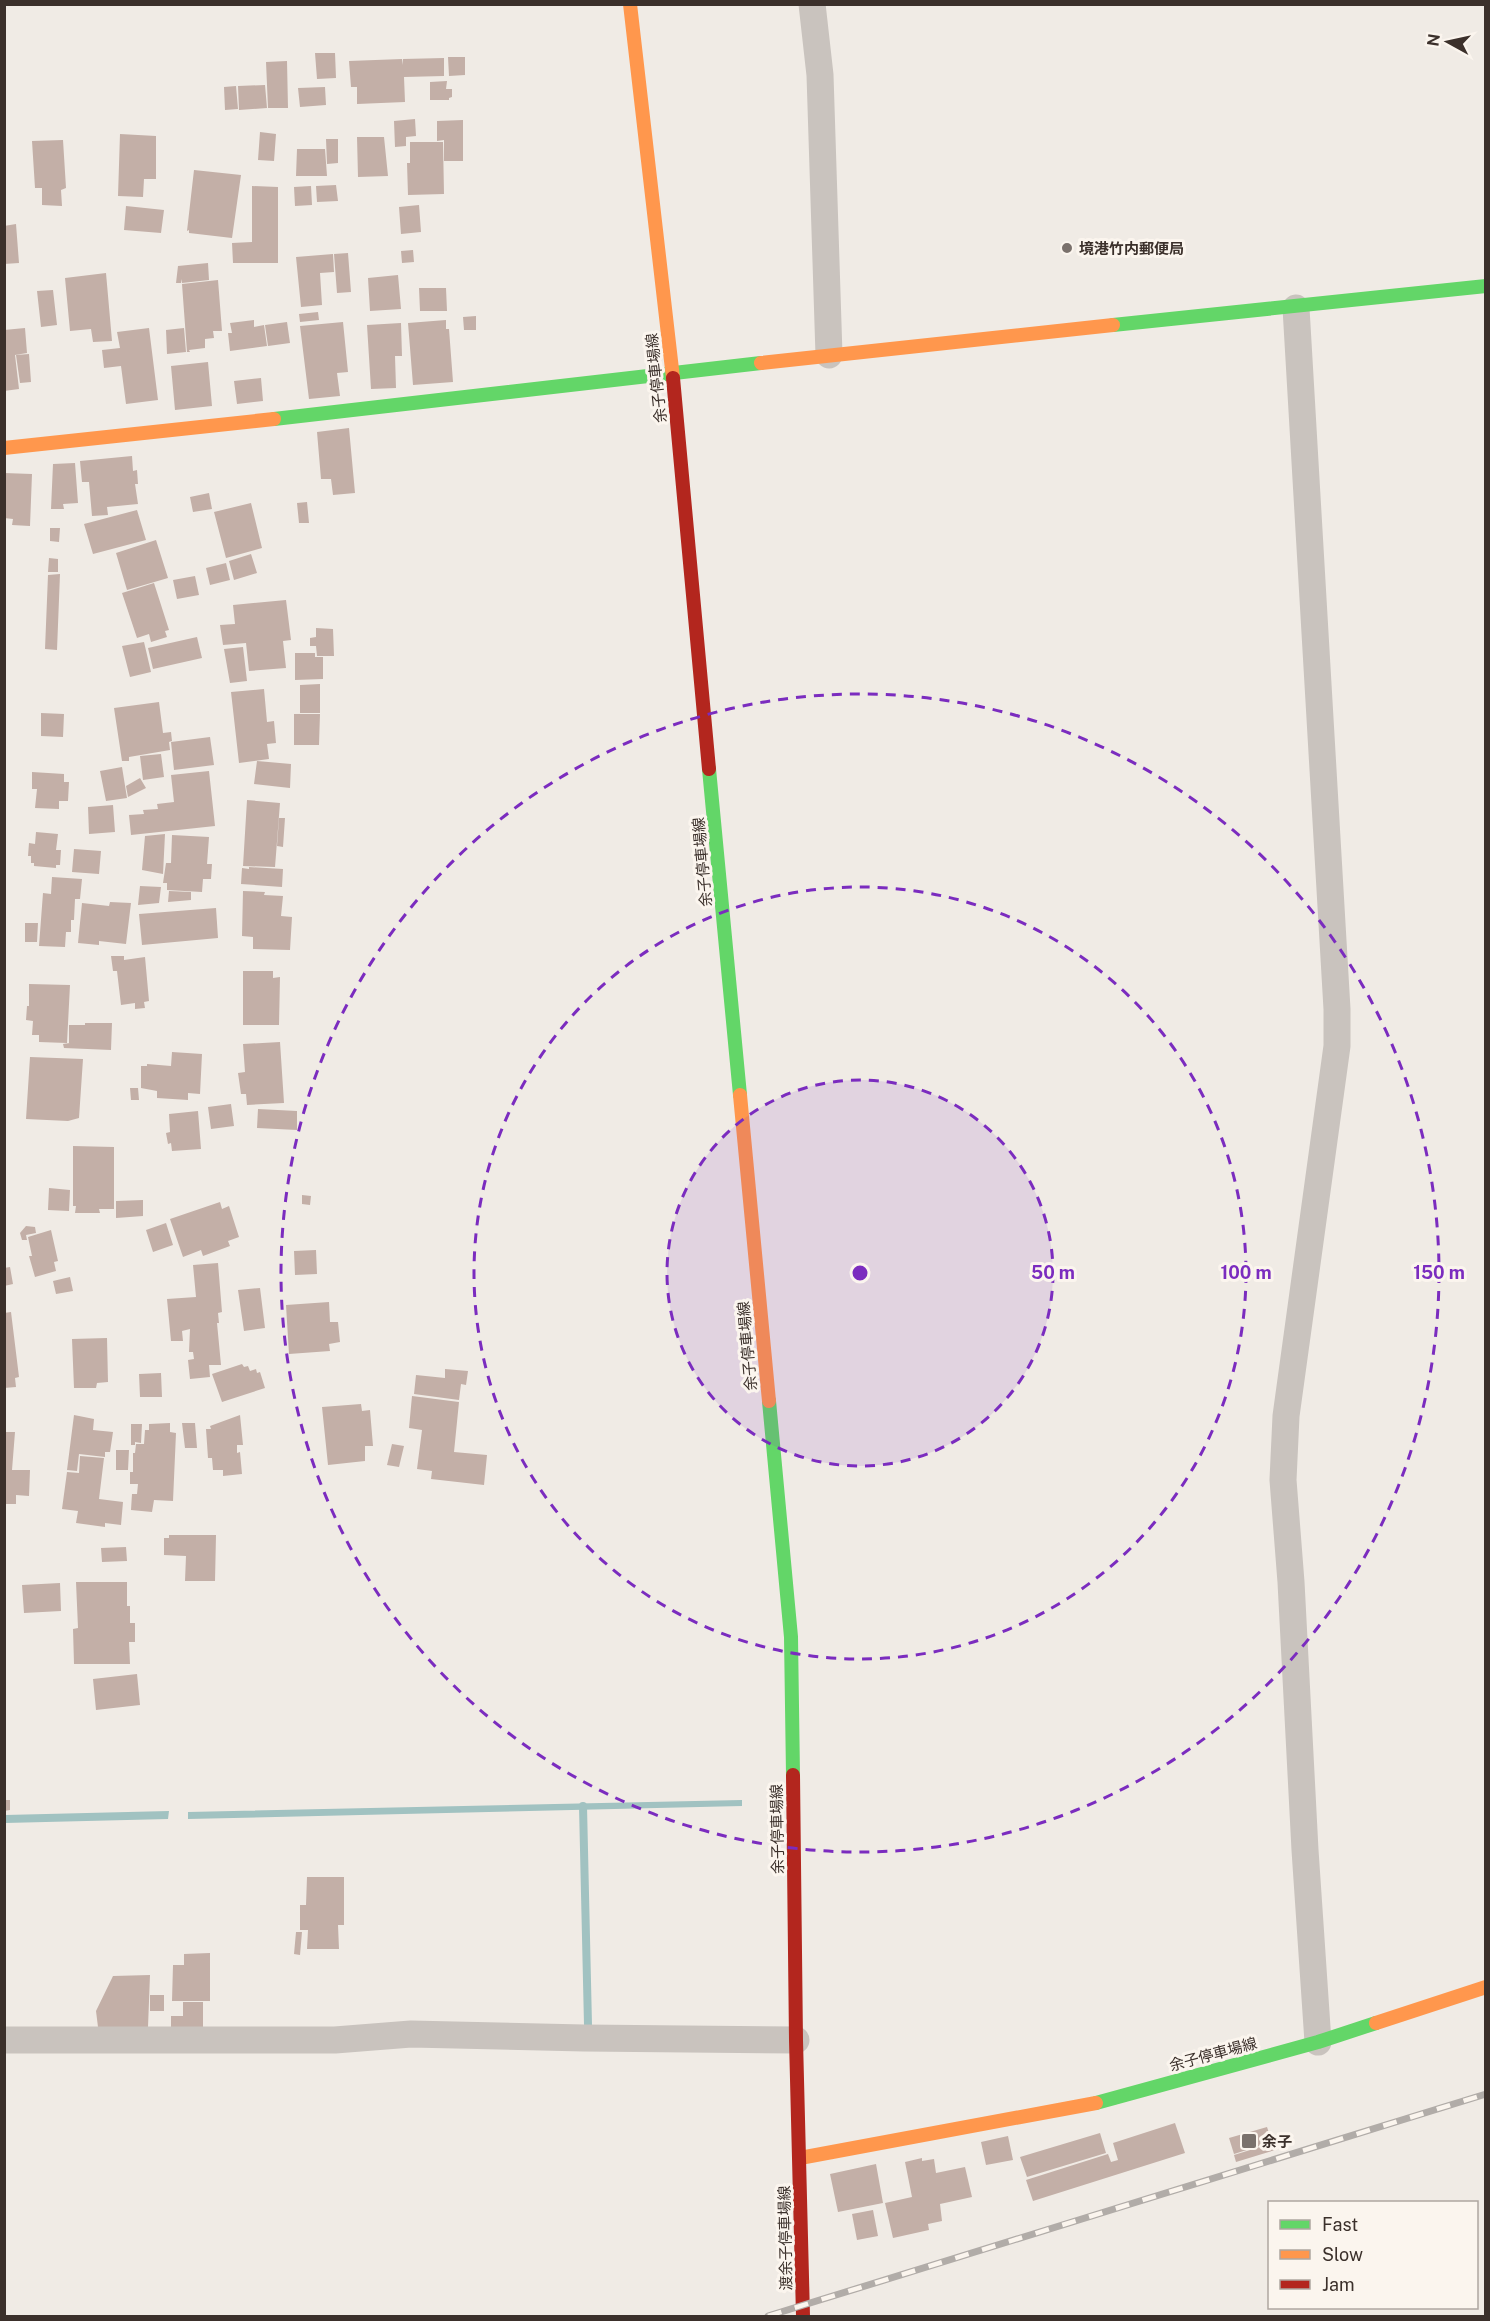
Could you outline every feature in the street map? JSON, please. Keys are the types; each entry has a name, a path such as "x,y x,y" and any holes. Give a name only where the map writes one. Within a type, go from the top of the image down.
{"main road":[{"name":"余子停車場線","path":"630,4 672,372 791,1637 796,2040 800,2158 1100,2102 1318,2042 1485,1987"},
{"path":"4,448 305,416 672,372 1296,308 1485,286"},
{"name":"渡余子停車場線","path":"800,2158 803,2316"}],"street":[{"path":"812,4 820,75 829,355"},
{"path":"1296,308 1337,1009 1335,1056 1286,1416 1283,1480 1318,2042"},
{"path":"4,2040 335,2040 411,2034 796,2040"}],"water":[{"path":"742,1800 742,1806 188,1819 188,1812"},
{"path":"169,1811 168,1819 5,1823 5,1815"}],"building":[{"path":"315,53 335,53 336,78 317,79"},
{"path":"448,57 465,57 465,75 449,76"},
{"path":"444,58 444,76 404,77 405,102 357,104 357,87 351,87 349,61 402,59 403,65 403,59"},
{"path":"287,61 288,108 268,108 266,62"},
{"path":"447,81 446,89 452,89 452,97 449,100 430,100 430,82"},
{"path":"265,85 267,108 239,110 238,86"},
{"path":"236,86 238,109 225,110 224,87"},
{"path":"325,87 326,105 300,107 298,88"},
{"path":"415,119 416,136 406,137 406,146 395,147 394,121"},
{"path":"463,120 463,161 444,161 444,140 437,141 437,121"},
{"path":"260,132 276,134 274,161 258,160"},
{"path":"120,134 156,136 156,179 144,179 143,197 118,196"},
{"path":"357,137 384,137 388,176 358,177"},
{"path":"326,139 338,139 338,163 327,164"},
{"path":"63,140 66,188 61,190 62,206 42,205 42,188 35,188 32,141"},
{"path":"410,142 443,142 444,194 408,195 407,163 410,163"},
{"path":"297,149 325,149 327,176 296,176"},
{"path":"194,170 241,175 232,238 187,231"},
{"path":"336,185 338,201 317,202 316,186"},
{"path":"252,186 278,187 278,263 233,263 232,243 252,242"},
{"path":"311,186 312,205 295,206 294,187"},
{"path":"419,205 421,232 401,234 399,207"},
{"path":"126,206 164,210 161,233 124,230"},
{"path":"16,224 19,263 4,264 4,226"},
{"path":"413,250 414,262 402,263 401,251"},
{"path":"348,253 351,292 337,293 334,254"},
{"path":"333,254 334,272 320,273 322,305 301,307 296,257"},
{"path":"208,263 209,280 182,283 181,279 181,283 176,283 178,266"},
{"path":"106,273 112,341 93,342 91,329 70,331 65,278"},
{"path":"398,275 401,309 370,311 368,278"},
{"path":"218,280 222,331 213,331 214,338 205,339 205,348 187,352 182,284"},
{"path":"419,288 446,288 447,311 420,311"},
{"path":"53,290 57,325 41,327 37,291"},
{"path":"318,312 319,320 300,322 299,314"},
{"path":"476,316 476,330 464,330 463,317"},
{"path":"254,320 254,327 264,325 267,346 230,351 228,333 232,333 230,323"},
{"path":"446,320 446,329 449,329 453,382 413,385 408,323"},
{"path":"287,322 290,343 268,346 265,325"},
{"path":"343,322 348,372 337,373 340,396 309,399 300,326"},
{"path":"401,323 402,356 395,356 396,388 371,389 367,325"},
{"path":"25,328 27,353 15,355 19,389 4,391 4,330"},
{"path":"149,328 158,400 126,404 121,366 104,368 102,350 120,348 117,332"},
{"path":"184,328 186,352 167,354 166,330"},
{"path":"29,354 31,382 20,383 16,355"},
{"path":"208,362 212,406 175,410 171,366"},
{"path":"261,378 263,401 237,404 234,381"},
{"path":"349,428 355,493 333,495 331,479 321,479 317,432"},
{"path":"132,456 133,471 137,470 138,484 135,484 138,504 107,507 108,515 92,516 89,482 82,482 80,461"},
{"path":"75,463 78,503 63,504 64,509 51,509 53,464"},
{"path":"4,473 32,474 30,526 12,525 13,519 4,518"},
{"path":"209,493 212,509 193,512 190,497"},
{"path":"307,502 309,523 299,523 297,503"},
{"path":"251,503 262,548 226,558 214,512"},
{"path":"137,510 146,540 93,554 84,524"},
{"path":"50,528 60,528 59,542 50,541"},
{"path":"156,540 168,578 127,590 116,553"},
{"path":"251,554 257,573 234,580 229,561"},
{"path":"49,558 58,559 58,572 48,572"},
{"path":"226,563 230,580 210,585 206,568"},
{"path":"60,574 57,650 45,649 48,575"},
{"path":"195,576 199,595 177,599 173,580"},
{"path":"154,583 169,630 165,631 167,637 151,642 149,634 137,638 122,593"},
{"path":"286,600 291,640 283,641 286,668 249,671 246,643 223,645 220,625 235,624 233,605"},
{"path":"316,628 333,629 334,656 317,656 316,646 310,646 310,638 316,637"},
{"path":"197,637 202,658 153,669 148,648"},
{"path":"144,642 151,672 130,677 122,646"},
{"path":"243,647 247,681 230,683 224,649"},
{"path":"295,653 315,653 315,657 323,657 323,679 295,680"},
{"path":"320,684 320,713 300,713 300,685"},
{"path":"264,689 267,722 274,721 276,743 267,744 269,759 239,763 231,692"},
{"path":"159,702 163,733 171,732 170,750 129,757 129,761 122,761 114,708"},
{"path":"41,713 64,714 63,737 41,736"},
{"path":"294,714 320,714 319,745 294,745"},
{"path":"210,737 214,765 174,770 171,742"},
{"path":"161,754 164,777 143,780 140,756"},
{"path":"257,761 291,764 290,788 254,784"},
{"path":"122,767 127,798 106,801 100,771"},
{"path":"209,771 215,826 131,835 129,815 144,814 143,810 158,809 157,804 174,802 171,775"},
{"path":"32,772 64,774 64,782 69,782 68,801 59,801 59,809 35,808 37,789 32,789"},
{"path":"140,778 146,788 128,797 126,786"},
{"path":"247,800 280,803 275,867 243,866"},
{"path":"113,805 115,832 89,834 88,807"},
{"path":"279,818 285,818 283,847 277,846"},
{"path":"36,832 58,834 56,850 61,850 60,865 56,865 56,868 34,866 34,863 31,863 31,856 28,856 29,843 35,844"},
{"path":"165,834 163,874 142,870 145,836"},
{"path":"172,835 209,837 207,864 212,864 211,879 203,879 202,892 167,890 167,883 163,883 166,863 171,863"},
{"path":"74,849 101,851 99,874 72,872"},
{"path":"249,867 283,869 282,887 241,884 242,868 249,869"},
{"path":"52,877 82,879 80,899 75,899 74,920 71,920 71,932 66,932 65,947 39,946 43,893 51,894"},
{"path":"140,886 161,887 159,903 138,905"},
{"path":"169,891 191,892 191,900 168,902"},
{"path":"243,891 283,896 281,916 292,917 290,950 253,949 253,937 242,936"},
{"path":"110,902 131,903 126,944 99,941 99,945 78,943 82,903 109,906"},
{"path":"216,908 218,938 142,945 139,914"},
{"path":"25,923 38,923 37,942 25,942"},
{"path":"111,956 124,956 124,960 145,957 149,1001 144,1002 145,1008 135,1009 135,1003 121,1005 117,971 113,971"},
{"path":"243,971 273,971 273,978 280,977 279,1025 243,1025"},
{"path":"29,984 70,985 67,1043 39,1042 39,1035 32,1035 33,1021 26,1020 27,1006 29,1006"},
{"path":"85,1023 112,1023 111,1050 64,1048 63,1044 70,1043 69,1025 85,1025"},
{"path":"280,1042 284,1103 247,1105 246,1094 241,1094 238,1073 245,1072 243,1044"},
{"path":"172,1052 202,1054 200,1094 188,1093 188,1100 157,1098 157,1091 141,1088 141,1066 147,1066 147,1064 171,1066"},
{"path":"30,1057 83,1059 79,1118 68,1121 26,1119"},
{"path":"130,1088 138,1088 139,1100 131,1100"},
{"path":"231,1104 234,1126 211,1129 208,1107"},
{"path":"258,1109 297,1111 297,1130 257,1128"},
{"path":"198,1111 201,1149 172,1151 166,1133 170,1132 169,1114"},
{"path":"73,1146 114,1147 114,1209 99,1209 100,1213 75,1213"},
{"path":"49,1188 70,1190 69,1211 48,1210"},
{"path":"302,1195 311,1196 310,1205 302,1204"},
{"path":"143,1200 143,1216 116,1218 116,1201"},
{"path":"220,1202 222,1209 229,1206 239,1237 228,1241 230,1246 203,1256 201,1250 183,1257 170,1219"},
{"path":"166,1223 173,1245 153,1252 146,1230"},
{"path":"26,1226 35,1227 36,1233 26,1235 27,1240 22,1240 20,1233"},
{"path":"51,1230 58,1261 54,1262 56,1271 35,1277 29,1256 32,1256 28,1237"},
{"path":"316,1250 317,1274 295,1275 294,1251"},
{"path":"218,1263 222,1312 218,1313 219,1323 217,1323 221,1365 209,1365 210,1377 190,1379 188,1360 194,1359 193,1352 189,1352 190,1329 182,1331 183,1341 171,1341 167,1299 196,1297 193,1265"},
{"path":"10,1267 13,1284 4,1286 4,1268"},
{"path":"70,1277 73,1291 56,1294 53,1281"},
{"path":"260,1288 265,1328 244,1331 238,1290"},
{"path":"329,1302 330,1322 338,1322 340,1342 329,1344 330,1351 289,1354 286,1305"},
{"path":"11,1312 19,1377 15,1378 16,1387 4,1388 4,1313"},
{"path":"107,1338 108,1382 97,1383 96,1388 74,1388 72,1339"},
{"path":"242,1364 244,1367 248,1366 250,1371 256,1369 257,1373 260,1372 265,1388 222,1402 212,1374"},
{"path":"445,1369 468,1371 466,1385 461,1384 459,1400 414,1394 416,1375 445,1378"},
{"path":"161,1373 162,1397 140,1397 139,1374"},
{"path":"412,1396 459,1402 454,1452 487,1455 484,1485 431,1479 432,1471 417,1469 422,1430 409,1428"},
{"path":"361,1404 362,1411 370,1410 373,1446 365,1446 365,1461 328,1465 322,1407"},
{"path":"74,1415 94,1419 93,1430 113,1432 110,1452 105,1452 105,1457 79,1454 77,1471 67,1470"},
{"path":"240,1415 243,1445 237,1445 237,1453 240,1452 242,1474 223,1476 223,1470 213,1470 212,1458 208,1458 206,1429 211,1429 210,1426"},
{"path":"170,1423 170,1432 176,1433 173,1501 154,1500 152,1512 131,1510 132,1494 137,1494 138,1484 130,1484 136,1444 144,1444 145,1430 149,1430 149,1424"},
{"path":"182,1423 195,1423 197,1448 185,1448"},
{"path":"131,1424 142,1424 141,1443 135,1442 135,1445 131,1445"},
{"path":"4,1432 15,1432 12,1470 30,1470 29,1496 16,1495 16,1504 4,1504"},
{"path":"392,1444 404,1446 399,1467 387,1465"},
{"path":"116,1450 129,1450 128,1470 116,1470"},
{"path":"80,1456 104,1458 99,1499 123,1502 121,1525 105,1523 105,1527 76,1523 78,1511 62,1509 67,1472 79,1473"},
{"path":"169,1535 216,1535 215,1581 185,1581 186,1556 164,1555 164,1538 169,1538"},
{"path":"126,1547 127,1561 102,1562 101,1548"},
{"path":"76,1582 127,1582 130,1623 135,1623 135,1642 129,1642 130,1664 74,1664 73,1629 78,1628"},
{"path":"60,1583 61,1611 24,1613 22,1585"},
{"path":"137,1674 140,1705 96,1710 93,1679"},
{"path":"4,1800 10,1800 10,1810 4,1811"},
{"path":"307,1877 344,1877 344,1925 338,1925 339,1949 307,1949 308,1930 300,1930 300,1905 306,1905"},
{"path":"296,1932 302,1932 300,1955 294,1954"},
{"path":"210,1953 210,2001 172,2001 173,1965 184,1965 184,1954"},
{"path":"150,1975 148,2027 98,2027 96,2011 113,1976"},
{"path":"150,1995 164,1995 164,2011 150,2011"},
{"path":"183,2002 203,2002 203,2027 171,2028 171,2016 183,2016"},
{"path":"1175,2123 1185,2153 1033,2201 1026,2180 1108,2154 1111,2162 1118,2160 1113,2143"},
{"path":"1267,2127 1272,2142 1234,2154 1229,2138"},
{"path":"1100,2133 1106,2153 1027,2177 1020,2157"},
{"path":"1008,2136 1013,2160 986,2165 981,2142"},
{"path":"1273,2143 1275,2150 1236,2162 1234,2155"},
{"path":"922,2158 922,2161 934,2159 936,2173 965,2167 972,2197 940,2204 942,2221 928,2224 929,2230 893,2238 885,2203 912,2197 905,2162"},
{"path":"876,2164 883,2203 838,2212 830,2174"},
{"path":"873,2210 878,2236 857,2240 852,2214"}],"waterway":[{"path":"583,1806 588,2025"}],"railway":[{"path":"768,2316 1486,2094"}],"traffic: fast":[{"path":"1113,325 1486,286"},
{"path":"274,419 761,363"},
{"path":"709,769 740,1095"},
{"path":"769,1401 791,1637 793,1775"},
{"path":"1096,2103 1318,2042 1376,2023"}],"traffic: slow":[{"path":"630,4 673,378"},
{"path":"761,363 1113,325"},
{"path":"4,448 274,419"},
{"path":"740,1095 769,1401"},
{"path":"1376,2023 1486,1987"},
{"path":"800,2158 1096,2103"}],"traffic: jam":[{"path":"673,378 709,769"},
{"path":"793,1775 796,2040 803,2316"}],"place":[{"name":"境港竹内郵便局","path":"1067,248"},
{"name":"余子","path":"1249,2141"}]}
